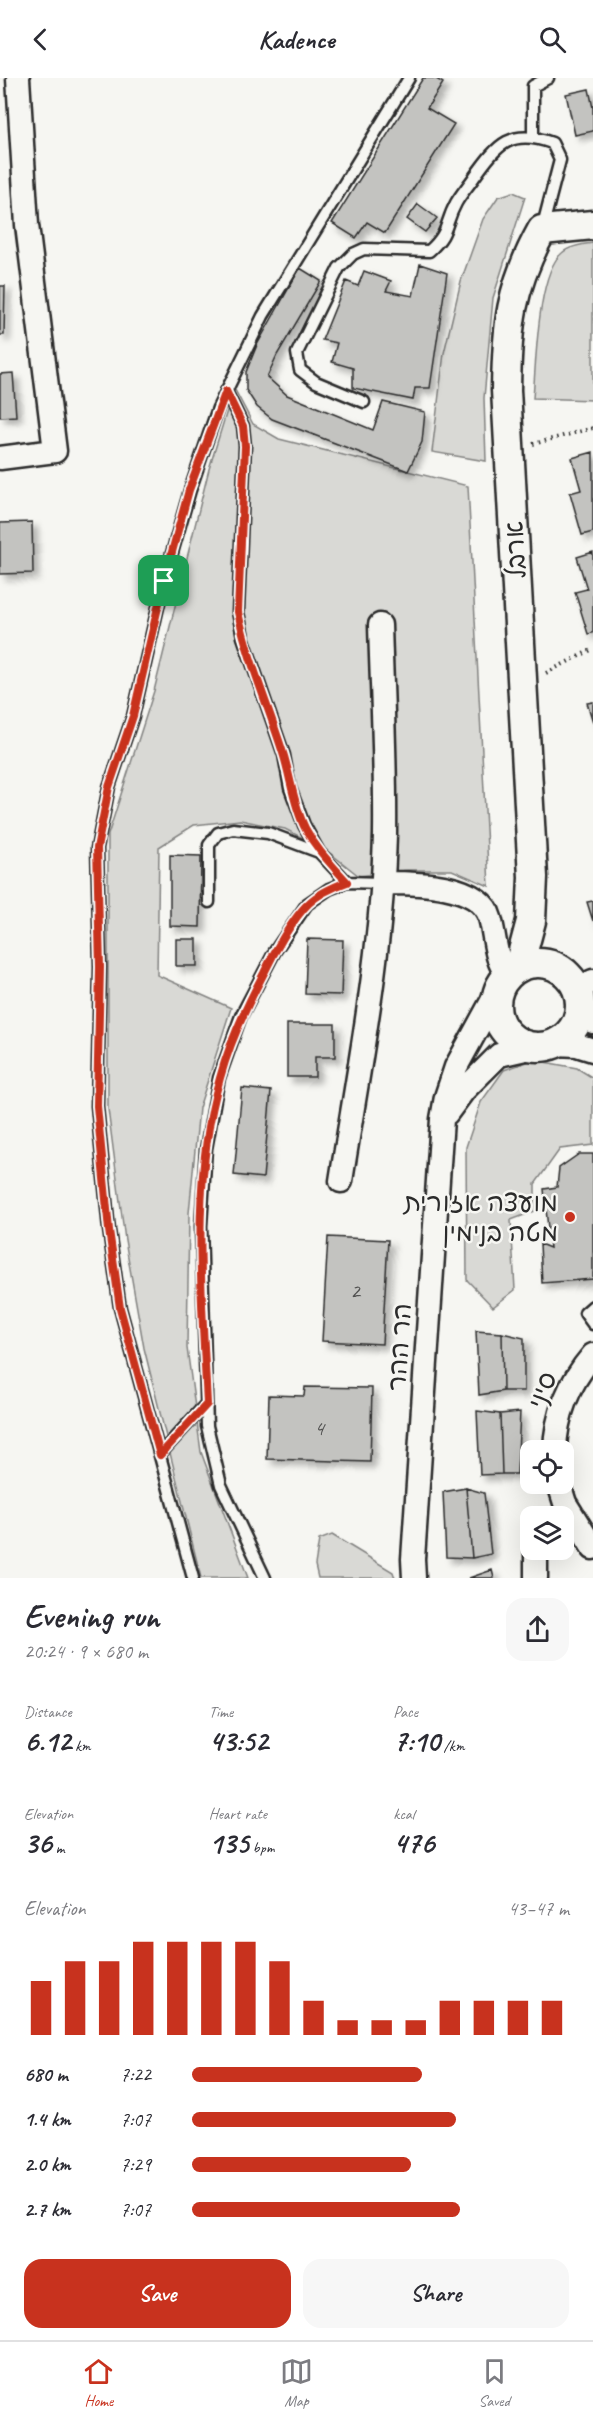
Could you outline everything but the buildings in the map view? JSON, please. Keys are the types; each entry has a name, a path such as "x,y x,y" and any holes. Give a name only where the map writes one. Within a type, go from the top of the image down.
{"street":[{"path":"0,458 55,451 27,225 18,78"},
{"path":"542,230 593,225"},
{"name":"ארבל","path":"508,978 531,921 533,877 509,450 506,351 511,304 528,256 542,230"},
{"path":"341,1181 369,997 382,883 385,834 380,625"},
{"name":"ארבל","path":"533,877 556,966"},
{"path":"382,883 425,884 477,898 489,914 495,951 508,978"},
{"path":"442,1119 464,1090 499,1055 545,1045 573,1030 586,999 573,979 556,966 542,962 508,978 496,1007 502,1028 519,1043 545,1045 577,1045 593,1050"},
{"name":"הר ההר","path":"414,1578 442,1119 456,1066 508,978"},
{"name":"סיני","path":"556,1440 558,1414 577,1374 593,1355"},
{"path":"558,1501 593,1548"},
{"path":"536,1560 536,1578"}],"lane":[{"path":"193,1578 120,1308 109,1230 97,1106 100,967 97,848 109,787 133,716 164,581 189,490 226,391 263,316 409,78"},
{"path":"533,136 533,86 548,78"},
{"path":"364,402 316,382 300,370 297,353 339,268 353,254 364,249 429,251 442,239 456,204 493,151 511,140 533,136 552,143 560,160 542,230"},
{"path":"226,391 243,426 245,446 238,612 243,637 284,754 290,788 304,825 319,852 347,882"},
{"path":"209,902 209,845 218,834 233,829 268,834 319,852"},
{"path":"265,1578 221,1485 207,1426 201,1226 206,1149 219,1078 241,1016 275,951 307,904 329,889 347,882 382,883"},
{"path":"593,1306 585,1313 593,1324"},
{"path":"160,1455 207,1404"}],"path":[{"path":"509,450 593,428"},
{"path":"522,686 593,649"}],"shaded area":[{"path":"513,192 525,197 493,298 484,398 486,461 432,452 444,353 461,281 483,219 498,197"},
{"path":"593,243 593,400 533,398 539,321 547,280 562,253 573,247"},
{"path":"234,388 253,424 279,439 468,486 489,886 452,870 408,870 359,876 326,850 285,829 240,820 194,825 159,847 157,975 231,1008 199,1108 189,1213 187,1348 201,1452 248,1578 201,1578 144,1348 125,1240 108,1109 108,835 154,691 209,469"},
{"path":"533,1060 577,1068 593,1078 593,1145 560,1149 535,1184 535,1211 511,1220 515,1290 493,1307 467,1280 466,1147 481,1102 504,1070"},
{"path":"332,1535 393,1572 395,1578 318,1578 315,1565 319,1540"}],"place":[{"name":"מועצה אזורית מטה בנימין","path":"570,1217"}],"route":[{"path":"226,391 243,426 245,446 238,612 243,637 284,754 290,788 304,825 319,852 347,882 329,889 307,904 275,951 241,1016 219,1078 206,1149 201,1226 207,1404 160,1455 120,1308 109,1230 97,1106 100,967 97,848 109,787 133,716 164,581 189,490 226,391"}]}
